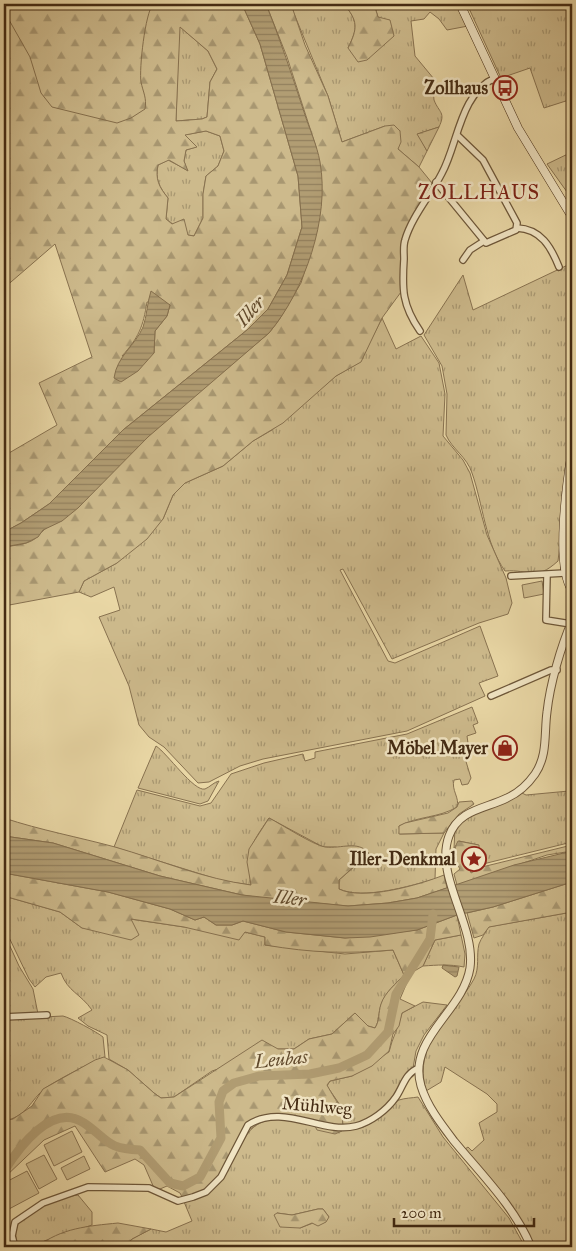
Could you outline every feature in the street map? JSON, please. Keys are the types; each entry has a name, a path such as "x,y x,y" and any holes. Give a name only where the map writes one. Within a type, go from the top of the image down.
{"main road":[{"path":"460,4 518,128 572,217"},
{"path":"572,452 564,522 567,568 572,590"}],"street":[{"path":"420,331 412,318 403,292 401,273 404,240 448,160 472,100 483,86 495,78"},
{"path":"457,135 483,160 511,210 517,223 517,228"},
{"path":"436,182 484,241 490,242 517,228 527,230 547,242 559,267"},
{"path":"463,260 470,250 484,241"},
{"path":"511,576 547,574 567,568"},
{"path":"531,1247 514,1214 436,1116 422,1088 419,1068 424,1045 459,997 467,978 470,952 446,861 447,843 456,823 468,812 504,800 518,792 540,765 545,746 548,704 571,623 546,620 547,574"},
{"path":"491,696 551,670 557,670"},
{"path":"4,1017 47,1015"},
{"name":"Mühlweg","path":"15,1247 12,1236 15,1222 44,1203 88,1187 149,1188 178,1200 206,1192 221,1177 248,1125 260,1119 278,1116 342,1126 354,1127 364,1124 384,1110 396,1098 410,1074 419,1068"}],"green space":[{"path":"4,4 242,4 260,44 298,176 302,227 287,275 268,309 247,330 123,430 49,504 4,532 4,451 9,453 57,425 39,383 92,357 55,244 4,288 4,151 9,148 4,131","holes":["180,27 208,51 217,69 210,82 207,117 202,119 176,121","206,131 220,136 224,151 218,166 206,176 203,194 203,218 194,236 188,235 184,219 172,224 166,219 168,198 157,179 158,165 169,160 188,171 184,161 186,150 197,147 185,135","147,302 170,305 167,316 155,331 154,353 122,356 133,343 142,325"]},
{"path":"266,4 291,4 305,45 328,96 342,142 385,126 394,125 400,131 401,142 398,149 419,167 432,183 403,236 401,292 382,318 361,362 336,376 283,423 253,441 223,466 185,483 173,495 163,519 147,539 117,563 84,581 79,592 4,606 4,547 22,544 35,539 176,411 269,333 301,283 317,231 316,147 287,57"},
{"path":"290,4 344,4 352,15 355,25 354,35 348,48 378,17 374,4 457,4 468,26 447,30 439,19 430,12 424,19 411,21 415,56 434,79 434,100 442,115 439,127 418,134 427,151 419,167 398,149 385,126 342,142 328,96"},
{"path":"344,4 374,4 378,17 390,20 394,36 367,60 358,62 348,48 354,35 355,25 352,15"},
{"path":"467,4 572,4 572,99 544,108 530,68 501,78"},
{"path":"179,26 208,51 217,69 210,82 207,117 202,119 176,121"},
{"path":"439,127 427,151 417,134"},
{"path":"206,131 220,136 224,151 218,166 206,176 203,194 203,218 194,236 188,235 166,219 168,198 158,183 157,170 158,165 168,160 187,170 184,161 186,150 196,147 184,135"},
{"path":"572,152 572,199 547,164"},
{"path":"572,263 572,437 558,561 538,573 505,571 493,548 470,467 446,435 447,394 442,366 424,335 463,275 473,310"},
{"path":"382,318 396,349 421,336 439,363 445,394 443,436 463,460 470,473 487,535 506,578 512,603 508,614 479,623 392,659 343,569 340,570 388,661 395,663 480,626 498,676 479,683 485,696 407,731 263,759 240,766 209,782 198,783 164,747 149,737 139,725 129,686 99,617 120,610 114,587 91,597 79,592 84,581 117,563 163,519 173,495 185,483 223,466 253,441 272,430 336,376 360,362"},
{"path":"542,581 544,594 524,598 522,585"},
{"path":"472,707 478,723 473,725 476,733 467,736 468,743 461,745 471,778 468,784 462,785 460,779 454,780 457,807 450,811 414,820 399,826 400,834 444,833 436,849 435,879 373,893 349,892 339,889 339,880 369,854 335,847 323,847 269,818 257,835 249,856 251,885 223,881 114,847 137,790 200,806 211,803 231,774 264,763 303,754 305,761 315,758 315,752 407,734"},
{"path":"156,746 194,785 205,789 219,781 208,801 200,804 138,788"},
{"path":"572,761 572,842 479,865 476,855 479,851 478,845 459,841 454,848 455,829 471,816 504,803 522,793 526,795 569,791"},
{"path":"472,801 474,804 459,814 444,833 399,834 399,826 405,823 448,813 457,807 459,802"},
{"path":"4,818 115,847 199,874 251,885 247,862 249,849 269,818 305,839 325,847 354,846 364,849 369,853 339,880 339,889 362,893 391,890 444,875 447,888 417,898 388,903 348,906 242,895 160,876 53,843 4,836"},
{"path":"458,841 479,845 479,851 468,859 471,873 482,867 572,845 572,851 547,855 457,885 454,874 460,869 455,855"},
{"path":"4,873 108,892 170,909 195,920 204,917 216,925 232,925 243,921 286,932 345,938 417,930 457,915 461,935 435,940 423,966 411,973 400,999 415,1006 402,1013 399,1026 393,1034 389,1051 372,1066 352,1076 330,1081 327,1085 341,1111 342,1131 335,1134 317,1130 314,1124 277,1118 261,1122 249,1130 237,1153 220,1176 205,1191 182,1197 180,1193 167,1186 160,1189 154,1188 144,1165 135,1159 105,1172 75,1126 44,1140 4,1178 4,1121 13,1119 32,1106 43,1089 95,1060 104,1057 128,1070 161,1098 174,1097 262,1040 278,1049 294,1049 309,1039 332,1034 355,1013 368,1026 375,1028 383,1000 404,975 393,950 344,952 298,950 265,945 265,937 245,932 239,940 184,927 131,919 139,935 131,940 82,928 60,912 4,896"},
{"path":"572,882 572,912 489,927 483,935 474,938 467,913 493,907"},
{"path":"4,896 60,912 82,928 130,919 184,927 245,932 265,937 265,945 345,954 393,950 404,975 383,1000 375,1028 368,1026 355,1013 332,1034 309,1039 294,1049 278,1049 212,1071 174,1097 161,1098 128,1070 109,1059 107,1035 88,1026 78,1018 92,1010 71,989 61,973 46,977 35,987 29,979 4,927"},
{"path":"572,912 572,1247 534,1247 516,1212 465,1149 468,1147 472,1151 484,1140 479,1123 497,1112 497,1104 487,1094 445,1067 441,1082 426,1091 423,1074 429,1044 474,979 477,970 479,944 488,927"},
{"path":"4,933 19,966 33,989 38,1014 4,1016"},
{"path":"461,935 465,954 464,967 448,965 423,966 435,940"},
{"path":"423,1002 447,1005 424,1035 416,1051 413,1068 394,1097 372,1118 354,1125 343,1125 340,1105 327,1086 330,1081 352,1076 389,1052 402,1013"},
{"path":"63,1016 84,1025 103,1037 105,1057 47,1087 22,1113 4,1121 4,1019"},
{"path":"418,1097 443,1137 509,1218 525,1247 125,1247 132,1239 151,1229 166,1232 192,1221 182,1197 219,1177 230,1164 248,1134 260,1123 282,1119 332,1128 355,1129 370,1124 393,1103 406,1098","holes":["323,1209 329,1217 300,1228 277,1213 292,1215"]},
{"path":"72,1131 82,1152 54,1166 44,1145"},
{"path":"44,1155 57,1179 39,1189 26,1164"},
{"path":"84,1156 90,1169 67,1180 61,1168"},
{"path":"27,1171 39,1193 9,1209 4,1199 4,1183"},
{"path":"78,1195 92,1212 92,1225 44,1241 37,1247 18,1247 16,1230 22,1219 46,1205"},
{"path":"323,1209 329,1217 326,1222 318,1226 312,1223 300,1228 280,1227 274,1215 277,1213 292,1215"},
{"path":"118,1223 151,1229 132,1239 125,1247 37,1247 56,1236 75,1229"},
{"path":"10,1230 13,1247 4,1247 4,1232"}],"shaded area":[{"path":"242,4 266,4 319,156 322,184 321,206 318,229 304,275 282,316 269,333 148,437 78,508 62,521 43,530 38,537 26,543 4,547 4,532 49,504 123,430 247,330 268,309 287,275 302,227 298,176 260,44"},
{"path":"151,291 170,305 167,316 155,331 154,353 138,371 121,382 114,378 116,370 122,357 140,334"},
{"path":"4,836 53,843 160,876 242,895 348,906 388,903 417,898 514,865 572,851 572,882 493,907 457,915 417,930 370,937 345,938 286,932 243,921 232,925 216,925 204,917 195,920 170,909 108,892 4,873"},
{"path":"443,965 459,967 457,976 455,977 442,968"}],"waterway":[{"path":"4,11 30,57 41,93 52,107 117,123 131,118 145,109 141,66 147,18 153,4"},
{"name":"Leubas","path":"4,1171 18,1151 37,1130 60,1118 72,1118 84,1123 114,1146 140,1150 170,1183 183,1186 200,1177 221,1138 219,1102 223,1091 234,1083 259,1076 310,1074 339,1068 367,1055 388,1032 396,994 430,939 433,914"}],"place":[{"name":"Zollhaus","path":"505,88"},
{"name":"Möbel Mayer","path":"505,748"},
{"name":"Iller-Denkmal","path":"474,859"}],"district":[{"name":"ZOLLHAUS","path":"479,192"}],"water label":[{"name":"Iller","path":"250,311"},
{"name":"Iller","path":"290,898"}]}
